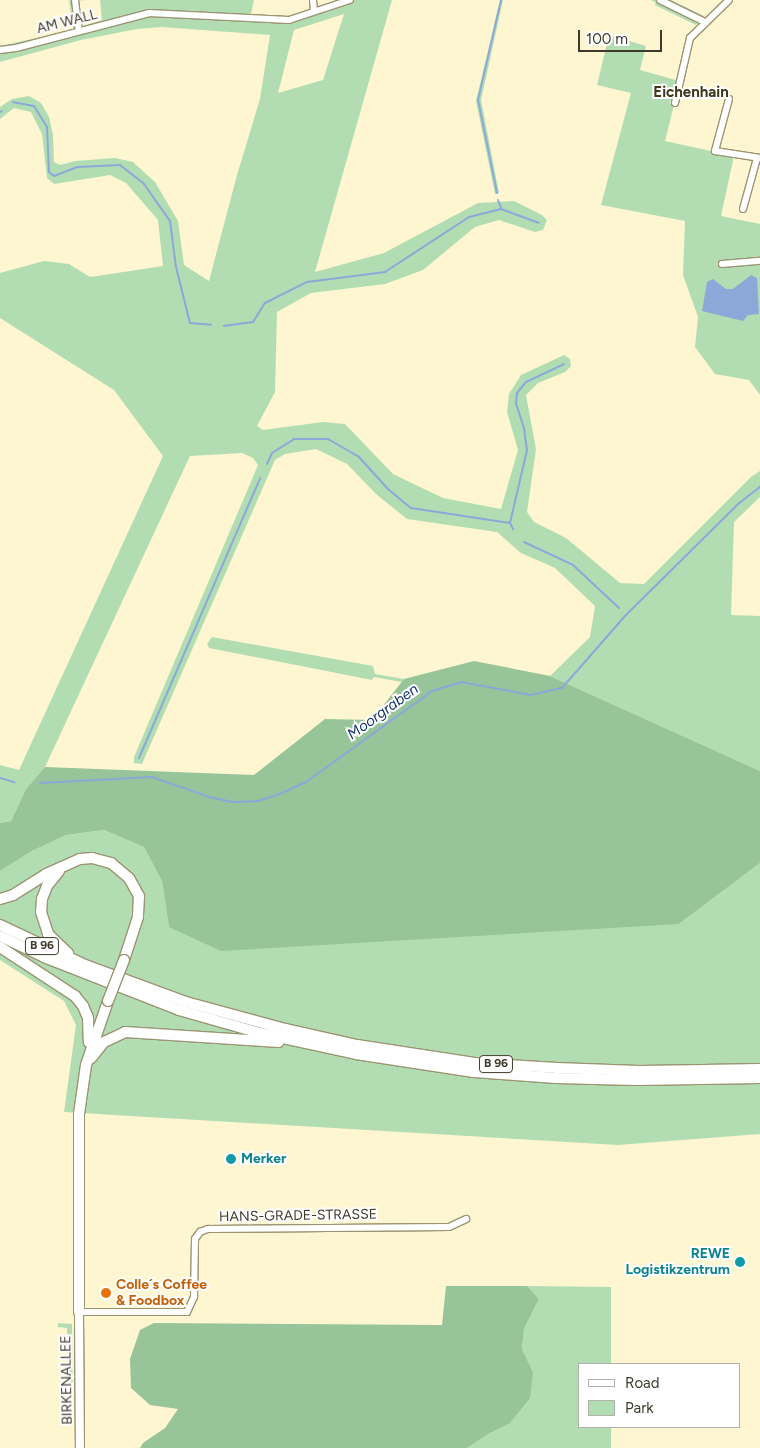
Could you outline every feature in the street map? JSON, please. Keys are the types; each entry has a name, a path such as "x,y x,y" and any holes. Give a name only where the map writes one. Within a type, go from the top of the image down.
{"highway":[{"path":"0,899 24,889 68,863 92,858 111,863 122,870 135,886 139,896 138,917 86,1065"},
{"path":"68,863 47,886 42,899 41,912 48,934 57,945 86,965"},
{"name":"B 96","path":"0,925 86,965 186,1002 237,1017 356,1045 439,1058 556,1068 639,1071 760,1069"},
{"name":"B 96","path":"0,936 44,957 179,1010 305,1044 356,1054 474,1072 637,1080 760,1078"},
{"path":"0,947 75,996 83,1006 90,1025 78,1114 79,1312"},
{"path":"86,1065 104,1042 125,1032 305,1044"}],"street":[{"path":"75,0 79,31"},
{"path":"313,0 314,11 350,0"},
{"path":"660,0 705,22"},
{"path":"675,103 688,40 729,0"},
{"name":"AM WALL","path":"0,50 16,48 149,13 289,20 314,11"},
{"path":"729,99 715,151 759,158 743,209"},
{"path":"722,264 760,261"},
{"name":"HANS-GRADE-STRASSE","path":"79,1312 187,1312 194,1297 195,1239 200,1232 208,1229 449,1227 466,1219"},
{"name":"BIRKENALLEE","path":"79,1312 80,1448"}],"green space":[{"path":"69,0 79,0 83,26 102,20 100,0 254,0 251,14 290,17 343,0 392,0 315,272 384,253 478,203 514,201 542,215 547,220 543,230 535,232 499,220 475,227 423,270 385,284 311,293 277,312 275,392 257,426 263,430 323,422 345,424 393,474 443,498 501,509 518,450 507,412 509,394 521,375 564,355 570,359 571,366 565,372 538,383 526,395 536,449 527,512 534,522 566,538 620,583 644,584 751,477 760,471 760,497 734,522 731,615 760,616 760,771 550,676 590,637 595,606 555,568 521,553 497,532 407,519 376,494 347,464 316,449 285,454 275,460 142,764 134,763 134,757 258,465 253,458 242,453 190,456 45,767 26,789 11,821 0,823 0,765 19,770 163,456 114,390 0,318 0,273 44,261 69,264 90,277 163,266 158,220 126,183 110,175 54,184 47,178 42,134 31,112 14,108 0,119 0,107 12,99 29,96 41,103 49,117 53,135 54,162 60,165 75,161 115,158 133,162 155,182 178,221 184,265 209,281 237,175 260,99 270,35 162,27 137,29 81,40 0,62 0,46 73,30","holes":["344,14 323,80 278,93 294,30"]},
{"path":"500,0 503,0 481,100 499,193 495,194 476,101"},
{"path":"651,0 671,0 704,16 696,25 655,5 656,3"},
{"path":"609,35 646,46 640,70 676,80 670,103 674,105 665,141 734,156 721,216 760,224 760,395 749,380 715,374 695,347 698,317 683,275 685,221 601,205 631,93 597,85"},
{"path":"212,637 373,666 375,674 404,679 402,682 374,677 372,680 209,648 207,644"},
{"path":"474,661 550,676 760,771 760,863 679,924 221,951 169,927 162,881 144,847 104,830 66,835 32,851 0,871 0,823 11,821 26,789 45,767 254,775 325,719 372,720 404,679"},
{"path":"104,830 144,847 162,881 169,927 679,924 760,863 760,1134 618,1145 64,1112 76,1025 64,1001 0,960 0,871 32,851 66,835"},
{"path":"446,1286 527,1286 539,1299 524,1329 522,1349 533,1372 530,1398 509,1424 488,1434 467,1448 140,1448 143,1443 165,1428 178,1409 150,1405 131,1388 130,1359 140,1330 154,1323 442,1325"},
{"path":"527,1286 611,1287 611,1363 578,1363 578,1428 611,1428 611,1448 467,1448 488,1434 509,1424 533,1372 522,1349 524,1329 539,1299"},
{"path":"58,1323 72,1324 73,1399 69,1399 67,1328 58,1327"}],"water":[{"path":"751,275 757,278 759,314 748,315 743,321 702,311 707,282 713,279 726,289 733,289"}],"waterway":[{"path":"497,193 478,100 501,0"},
{"path":"13,102 34,106 47,127 49,172 54,176 77,167 120,165 144,184 170,221 176,267 190,323 211,325"},
{"path":"498,200 501,208"},
{"path":"224,326 253,322 265,303 307,282 385,272 469,217 501,209 539,223"},
{"path":"510,523 527,450 524,428 516,404 517,393 526,382 564,364"},
{"path":"267,464 272,453 294,439 328,439 358,456 388,489 411,508 510,523 513,529"},
{"path":"139,758 260,478"},
{"name":"Moorgraben","path":"40,783 152,777 209,797 232,802 258,801 306,782 432,691 461,682 531,695 562,688 626,615 738,504 760,487"},
{"path":"524,542 573,565 619,608"},
{"name":"Moorgraben","path":"0,778 14,782"}],"place":[{"name":"Merker","path":"231,1159"},
{"name":"REWE Logistikzentrum","path":"740,1262"},
{"name":"Colle´s Coffee & Foodbox","path":"106,1293"}],"district":[{"name":"Eichenhain","path":"691,93"}]}
